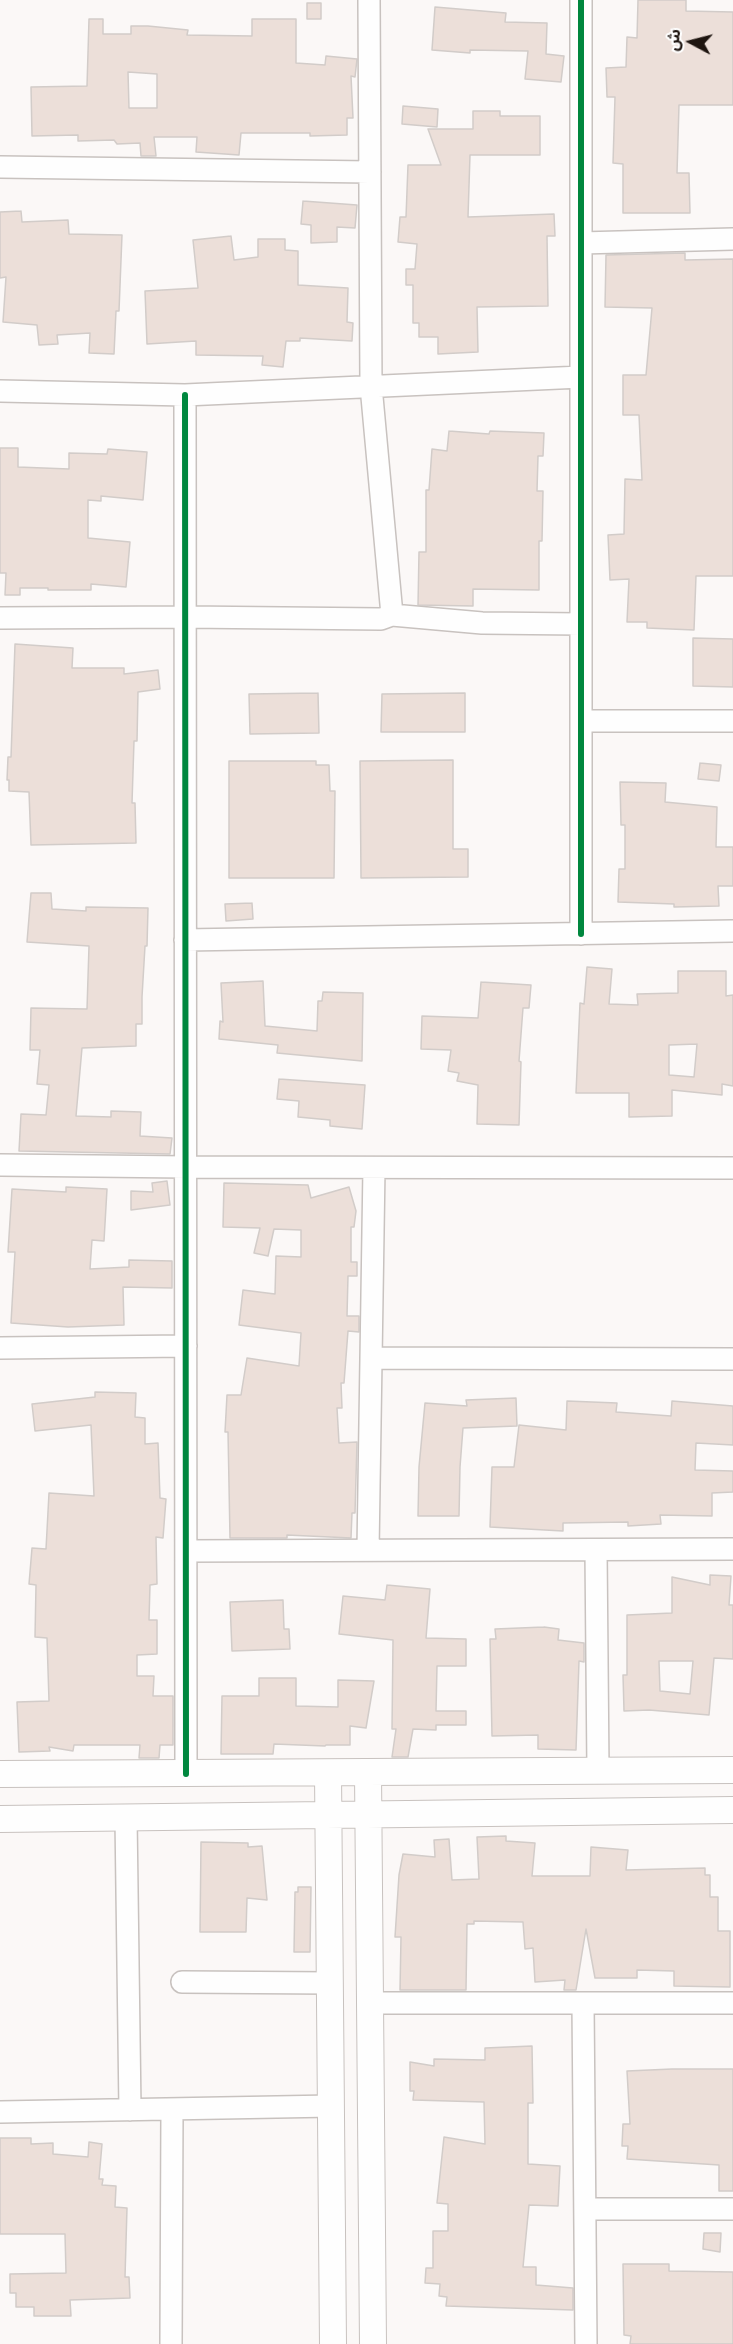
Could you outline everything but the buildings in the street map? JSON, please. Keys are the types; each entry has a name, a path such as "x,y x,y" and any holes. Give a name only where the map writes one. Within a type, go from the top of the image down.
{"street":[{"path":"369,0 371,386 392,615"},
{"path":"581,0 581,934"},
{"path":"0,167 370,172"},
{"path":"581,243 733,239"},
{"path":"0,391 185,395 581,377"},
{"path":"185,395 186,1774"},
{"path":"0,618 381,619 392,615 482,623 581,624"},
{"path":"581,721 733,721"},
{"path":"186,940 733,931"},
{"path":"0,1165 733,1168"},
{"path":"368,1550 374,1168"},
{"path":"0,1348 186,1346"},
{"path":"371,1358 733,1359"},
{"path":"596,1550 598,1771"},
{"path":"186,1551 733,1550"},
{"path":"0,1774 733,1770"},
{"path":"328,1773 333,2344"},
{"path":"368,1773 373,2344"},
{"path":"0,1819 733,1810"},
{"path":"126,1817 130,2110"},
{"path":"182,1982 331,1983"},
{"path":"371,2003 733,2003"},
{"path":"583,2003 586,2344"},
{"path":"0,2112 332,2106"},
{"path":"171,2344 172,2109"},
{"path":"585,2209 733,2209"}],"cycle path":[{"path":"581,0 581,934"},
{"path":"185,395 186,1774"}]}
